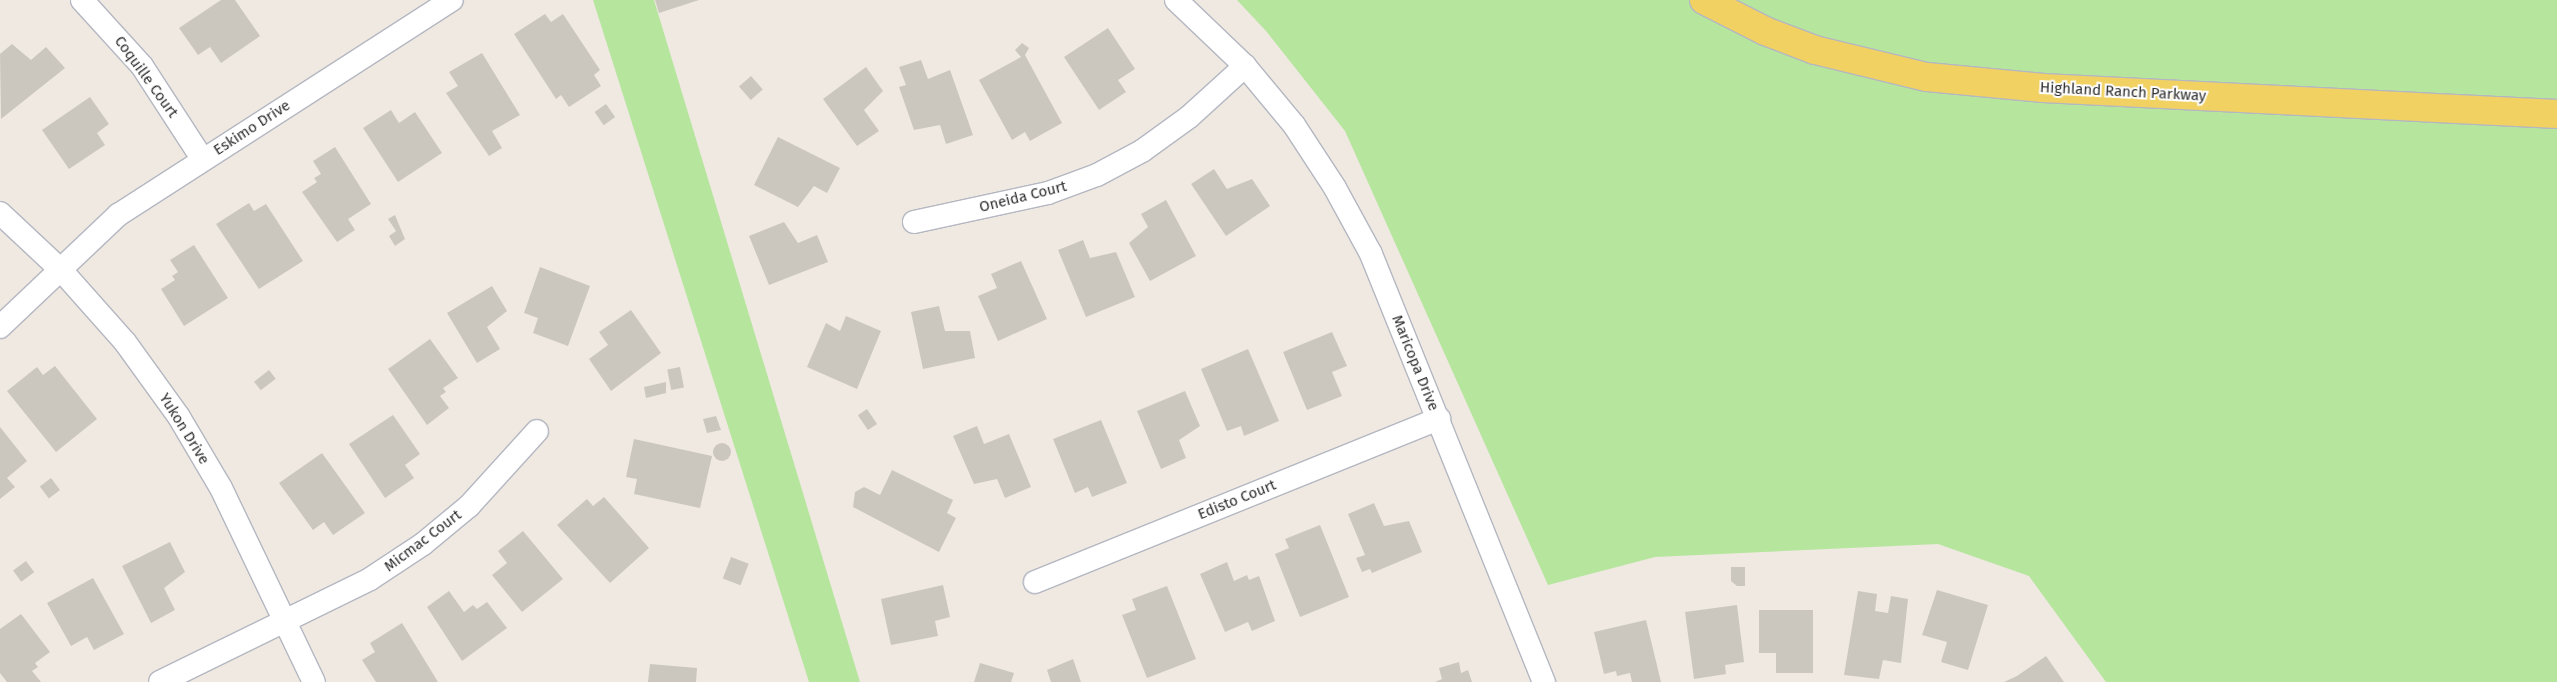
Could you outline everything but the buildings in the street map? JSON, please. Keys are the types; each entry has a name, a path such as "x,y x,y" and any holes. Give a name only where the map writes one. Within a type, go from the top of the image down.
{"main road":[{"name":"Highland Ranch Parkway","path":"1704,0 1765,31 1815,50 1927,77 2043,88 2557,114"}],"street":[{"name":"Coquille Court","path":"82,0 142,66 202,160"},
{"name":"Eskimo Drive","path":"0,327 118,215 452,0"},
{"path":"1176,0 1245,66"},
{"name":"Oneida Court","path":"914,222 1048,193 1098,175 1142,151 1189,117 1245,66"},
{"name":"Maricopa Drive","path":"1245,66 1294,125 1336,188 1371,254 1544,682"},
{"name":"Yukon Drive","path":"0,213 61,270 125,342 179,417 221,488 314,682"},
{"name":"Edisto Court","path":"1035,582 1439,419"},
{"name":"Micmac Court","path":"160,682 286,622 370,579 424,544 469,506 537,431"}],"green space":[{"path":"593,0 654,0 860,682 809,682"},
{"path":"1237,0 2557,0 2557,682 2106,682 2029,576 1938,544 1655,557 1548,585 1345,131 1266,31"}]}
